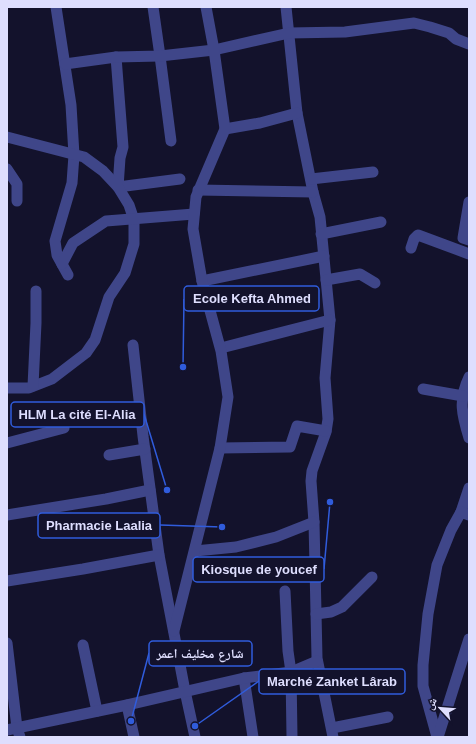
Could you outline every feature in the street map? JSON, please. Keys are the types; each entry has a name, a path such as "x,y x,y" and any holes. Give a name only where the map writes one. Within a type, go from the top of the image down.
{"street":[{"path":"56,7 72,105 74,155 72,183 55,241 57,255 68,275"},
{"path":"153,7 171,141"},
{"path":"174,631 220,448 228,397 221,348 202,281 193,229 198,190 225,129 214,50 206,7"},
{"path":"286,7 297,113 313,192 320,217 330,320 325,378 328,419 326,431 312,472 311,481 314,522 317,661 332,733 388,717"},
{"path":"65,64 116,56 160,56 214,50 289,32 345,32 414,23 430,26 448,33 456,40 469,44"},
{"path":"116,56 123,147 120,158 118,187"},
{"path":"225,129 260,123 297,113"},
{"path":"7,137 84,157 103,171 118,187 129,206 134,220 134,244 125,273 109,297 95,340 86,353 52,379 29,388 7,388"},
{"path":"7,169 17,184 17,201"},
{"path":"311,180 373,172"},
{"path":"118,187 180,179"},
{"path":"198,190 313,192"},
{"path":"469,202 463,238 469,240"},
{"path":"62,264 73,243 106,221 134,220 194,214"},
{"path":"321,234 381,222"},
{"path":"412,248 414,239 418,235 469,254"},
{"path":"202,281 324,256"},
{"path":"326,280 360,274 375,283"},
{"path":"33,386 36,291"},
{"path":"221,348 330,320"},
{"path":"133,345 159,555 184,691 195,737"},
{"path":"469,377 462,396 461,411 469,438"},
{"path":"423,389 462,396"},
{"path":"220,448 290,447 297,426 326,431"},
{"path":"7,442 64,428"},
{"path":"109,455 145,449"},
{"path":"438,737 423,686 423,665 428,614 437,564 452,530 465,513 469,488"},
{"path":"7,516 150,490"},
{"path":"195,551 236,547 276,537 314,522"},
{"path":"7,581 159,555"},
{"path":"316,614 331,612 342,606 372,577"},
{"path":"285,591 288,651 291,672 292,737"},
{"path":"438,737 469,639"},
{"path":"7,643 15,732 96,711 184,691 244,678 291,672 317,661"},
{"path":"83,645 96,711"},
{"path":"244,678 253,737"},
{"path":"127,705 134,737"}],"place":[{"name":"Ecole Kefta Ahmed","path":"183,367"},
{"name":"HLM La cité El-Alia","path":"167,490"},
{"name":"Kiosque de youcef","path":"330,502"},
{"name":"Pharmacie Laalia","path":"222,527"},
{"name":"شارع مخليف اعمر","path":"131,721"},
{"name":"Marché Zanket Lârab","path":"195,726"}]}
